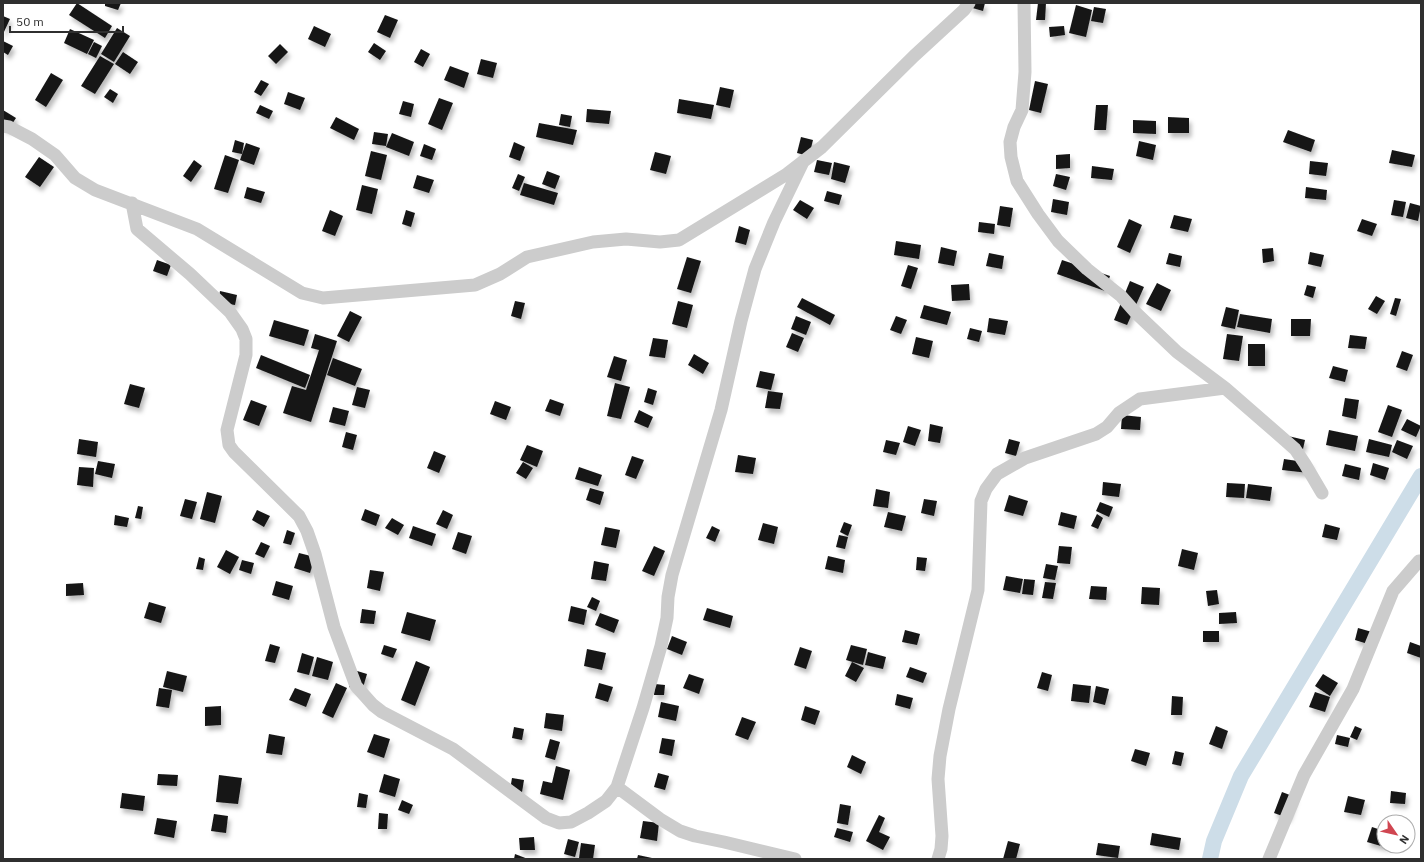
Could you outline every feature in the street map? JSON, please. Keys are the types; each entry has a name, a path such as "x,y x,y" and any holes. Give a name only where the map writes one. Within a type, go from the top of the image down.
{"street":[{"path":"3,126 9,127 55,155 75,178 95,190 198,229 302,293 323,298 339,298 420,289 475,285 500,274 527,257 592,242 626,239 660,242 679,240 787,174 822,147 914,56 964,10 969,3"},
{"path":"1024,3 1025,72 1022,110 1014,127 1010,142 1011,157 1018,181 1038,214 1058,241 1087,269 1121,296 1136,313 1177,352 1225,388 1295,449 1306,464 1322,493"},
{"path":"132,203 137,229 190,274 230,312 242,329 246,339 246,355 227,430 229,445 234,452 299,516 307,531 315,554 334,627 356,686 373,705 382,712 453,749 546,818 559,823 571,822 588,813 606,801 617,787 643,708 661,646 667,618 668,597 672,575 721,410 741,320 755,269 774,222 803,162"},
{"path":"938,859 941,849 942,836 938,779 940,756 949,709 978,590 981,502 986,489 997,474 1025,458 1096,434 1107,427 1119,413 1140,399 1225,388"},
{"path":"1269,859 1304,775 1353,689 1393,591 1419,561 1421,562"},
{"path":"617,787 660,819 680,831 695,836 795,859"}],"building":[{"path":"77,3 112,26 105,38 69,15"},
{"path":"105,3 121,3 118,10 105,6"},
{"path":"970,3 985,3 983,11 969,7"},
{"path":"1038,3 1046,3 1045,20 1036,20"},
{"path":"1076,5 1092,10 1086,37 1069,33"},
{"path":"1094,7 1106,9 1103,23 1091,21"},
{"path":"385,15 398,20 390,38 377,32"},
{"path":"3,16 10,19 3,34"},
{"path":"314,26 331,34 325,47 308,39"},
{"path":"1064,26 1065,35 1050,37 1049,27"},
{"path":"117,28 130,36 114,62 101,54"},
{"path":"70,29 94,40 87,54 64,43"},
{"path":"3,41 13,46 8,55 3,52"},
{"path":"94,42 102,46 96,58 88,54"},
{"path":"374,43 386,51 380,60 368,52"},
{"path":"280,44 288,52 276,64 268,56"},
{"path":"421,49 430,54 423,67 414,62"},
{"path":"123,52 138,62 130,74 115,64"},
{"path":"100,56 114,64 95,94 81,86"},
{"path":"481,59 497,63 493,78 477,74"},
{"path":"450,66 469,73 464,88 444,80"},
{"path":"51,73 63,80 46,107 35,100"},
{"path":"261,80 269,84 261,96 254,92"},
{"path":"1035,81 1048,84 1041,113 1029,110"},
{"path":"720,87 734,90 730,108 716,105"},
{"path":"110,89 118,94 113,103 104,97"},
{"path":"288,92 305,98 300,110 284,104"},
{"path":"439,98 453,103 442,130 428,124"},
{"path":"679,99 714,105 711,119 677,113"},
{"path":"403,101 414,104 411,117 399,114"},
{"path":"260,105 273,111 269,119 256,113"},
{"path":"1096,105 1108,105 1106,130 1094,130"},
{"path":"587,109 611,111 609,124 586,122"},
{"path":"3,110 16,118 8,130 3,127"},
{"path":"561,114 572,116 570,127 559,125"},
{"path":"336,117 359,129 354,140 330,128"},
{"path":"1168,117 1189,118 1189,133 1168,133"},
{"path":"1133,120 1156,121 1156,134 1133,133"},
{"path":"539,123 577,130 573,145 536,137"},
{"path":"1288,130 1315,140 1311,152 1283,142"},
{"path":"374,132 388,134 386,146 372,144"},
{"path":"392,133 414,142 409,156 386,147"},
{"path":"801,137 813,140 809,156 797,153"},
{"path":"235,140 244,143 242,154 232,152"},
{"path":"1139,141 1156,145 1153,160 1136,156"},
{"path":"514,142 525,147 520,161 509,157"},
{"path":"246,143 260,148 254,165 240,160"},
{"path":"424,144 436,149 432,160 420,156"},
{"path":"1392,150 1415,155 1412,167 1389,163"},
{"path":"371,151 387,155 381,180 365,176"},
{"path":"655,152 671,156 666,174 650,170"},
{"path":"1070,154 1070,168 1056,169 1056,155"},
{"path":"225,155 239,160 228,193 214,189"},
{"path":"39,157 54,167 40,187 25,177"},
{"path":"194,160 202,166 191,182 183,176"},
{"path":"817,160 832,163 829,175 814,172"},
{"path":"1310,161 1328,163 1326,176 1309,174"},
{"path":"834,162 850,166 845,183 831,179"},
{"path":"1092,166 1114,169 1112,180 1091,178"},
{"path":"547,171 560,176 555,189 542,184"},
{"path":"518,174 525,177 519,191 512,188"},
{"path":"1056,174 1070,177 1066,190 1053,186"},
{"path":"417,175 434,180 429,193 413,188"},
{"path":"524,183 558,193 554,205 520,195"},
{"path":"362,185 378,189 372,214 356,210"},
{"path":"247,187 265,192 261,203 244,198"},
{"path":"1306,187 1327,190 1326,200 1305,198"},
{"path":"827,191 842,195 839,205 824,201"},
{"path":"1053,199 1069,202 1067,215 1051,212"},
{"path":"800,200 814,208 807,219 793,210"},
{"path":"1394,200 1406,202 1403,217 1391,215"},
{"path":"1410,203 1421,206 1418,221 1406,218"},
{"path":"1000,206 1013,208 1010,227 997,225"},
{"path":"330,210 343,216 335,236 322,231"},
{"path":"406,210 415,213 411,227 402,224"},
{"path":"1174,215 1192,219 1188,232 1170,228"},
{"path":"1129,219 1142,225 1130,253 1117,247"},
{"path":"1362,219 1377,224 1372,236 1357,231"},
{"path":"979,222 995,224 994,234 978,232"},
{"path":"739,226 750,230 746,245 735,242"},
{"path":"896,241 921,245 919,259 894,255"},
{"path":"941,247 957,251 954,266 938,263"},
{"path":"1273,248 1274,261 1263,263 1262,249"},
{"path":"1310,252 1324,255 1321,267 1308,264"},
{"path":"989,253 1004,256 1002,269 986,266"},
{"path":"1169,253 1182,256 1180,267 1166,264"},
{"path":"687,257 701,261 691,293 677,289"},
{"path":"157,260 171,265 167,276 153,271"},
{"path":"1062,260 1110,276 1105,291 1057,274"},
{"path":"908,265 918,268 911,289 901,286"},
{"path":"1130,281 1144,287 1127,325 1114,320"},
{"path":"1157,283 1171,290 1161,311 1146,304"},
{"path":"969,284 970,300 952,301 951,285"},
{"path":"1307,285 1316,287 1313,298 1304,295"},
{"path":"220,291 237,295 235,305 218,302"},
{"path":"1376,296 1385,301 1377,314 1368,309"},
{"path":"802,298 835,315 830,325 797,307"},
{"path":"1395,298 1401,299 1396,316 1390,314"},
{"path":"515,301 525,303 521,319 511,316"},
{"path":"678,301 693,305 687,328 672,324"},
{"path":"924,305 951,312 947,325 920,318"},
{"path":"1226,307 1239,310 1235,329 1221,326"},
{"path":"350,311 362,317 349,342 337,336"},
{"path":"1240,314 1272,319 1270,333 1237,327"},
{"path":"796,316 811,322 806,335 791,329"},
{"path":"896,316 907,320 901,334 890,330"},
{"path":"989,318 1008,321 1005,335 987,332"},
{"path":"1291,319 1311,319 1310,336 1291,336"},
{"path":"274,320 309,330 304,346 269,336"},
{"path":"970,328 982,331 979,342 967,339"},
{"path":"792,333 804,338 798,352 786,347"},
{"path":"315,334 337,341 311,422 283,413 292,386 306,390 319,350 311,348"},
{"path":"1227,334 1243,336 1239,361 1223,359"},
{"path":"1350,335 1367,337 1365,349 1348,348"},
{"path":"916,337 933,341 929,358 912,354"},
{"path":"653,338 668,340 665,358 649,356"},
{"path":"1248,344 1265,344 1265,366 1248,366"},
{"path":"1402,351 1413,355 1407,371 1396,367"},
{"path":"694,354 709,363 703,374 688,365"},
{"path":"261,355 310,375 305,388 256,368"},
{"path":"614,356 627,360 621,381 607,377"},
{"path":"333,358 362,369 355,386 327,375"},
{"path":"1333,366 1348,370 1345,382 1329,378"},
{"path":"760,371 775,374 771,390 756,387"},
{"path":"615,383 630,387 621,419 607,416"},
{"path":"130,384 145,388 139,408 124,404"},
{"path":"357,387 370,390 365,408 352,405"},
{"path":"648,388 657,391 653,405 644,402"},
{"path":"768,391 783,393 780,409 765,408"},
{"path":"1345,398 1359,400 1356,419 1342,416"},
{"path":"550,399 564,404 560,416 545,411"},
{"path":"251,400 267,406 259,426 243,420"},
{"path":"495,401 511,407 506,420 490,414"},
{"path":"1388,405 1402,410 1392,437 1378,432"},
{"path":"333,407 349,411 345,426 329,422"},
{"path":"639,410 653,417 648,428 634,422"},
{"path":"1122,415 1141,417 1140,430 1121,429"},
{"path":"1407,419 1421,426 1416,437 1401,430"},
{"path":"930,424 943,427 940,443 928,441"},
{"path":"908,426 921,430 915,446 903,442"},
{"path":"1329,430 1358,436 1355,451 1326,445"},
{"path":"346,432 357,435 353,450 342,447"},
{"path":"1288,436 1305,440 1303,449 1286,445"},
{"path":"79,439 98,442 96,457 77,454"},
{"path":"1009,439 1020,442 1016,456 1005,453"},
{"path":"1369,439 1392,445 1389,457 1366,452"},
{"path":"886,440 900,443 896,455 883,452"},
{"path":"1397,440 1413,446 1407,459 1392,452"},
{"path":"527,445 543,451 537,467 520,460"},
{"path":"434,451 446,456 439,473 427,468"},
{"path":"738,455 756,458 753,474 735,472"},
{"path":"632,456 644,460 636,479 625,475"},
{"path":"1284,459 1311,463 1309,473 1282,470"},
{"path":"98,461 115,464 112,478 95,474"},
{"path":"523,462 533,468 526,479 516,473"},
{"path":"1373,463 1389,468 1385,480 1370,475"},
{"path":"1345,464 1361,468 1359,480 1342,476"},
{"path":"79,467 94,468 93,487 77,485"},
{"path":"579,467 602,475 598,486 575,479"},
{"path":"1103,482 1121,484 1119,497 1102,495"},
{"path":"1227,483 1245,484 1244,498 1226,497"},
{"path":"1248,484 1272,487 1270,501 1246,498"},
{"path":"590,488 604,492 600,505 586,500"},
{"path":"876,489 890,492 888,508 873,506"},
{"path":"207,492 222,496 215,523 200,519"},
{"path":"1009,495 1028,501 1023,516 1004,511"},
{"path":"185,499 197,502 192,519 180,516"},
{"path":"924,499 937,501 934,516 921,513"},
{"path":"1100,502 1113,507 1109,517 1096,511"},
{"path":"138,506 143,507 141,519 135,518"},
{"path":"365,509 380,515 376,526 361,520"},
{"path":"257,510 270,516 264,527 252,520"},
{"path":"443,510 453,515 447,529 436,524"},
{"path":"888,512 906,516 902,531 884,527"},
{"path":"1061,512 1077,516 1074,529 1058,525"},
{"path":"1097,514 1103,518 1098,529 1091,526"},
{"path":"115,515 129,518 127,527 114,525"},
{"path":"392,518 404,525 398,535 385,528"},
{"path":"844,522 852,525 848,536 840,532"},
{"path":"763,523 778,527 774,544 758,540"},
{"path":"1325,524 1340,528 1337,540 1322,537"},
{"path":"413,526 436,534 432,546 409,538"},
{"path":"712,526 720,530 715,542 706,538"},
{"path":"605,527 620,530 616,548 601,545"},
{"path":"287,530 295,533 291,545 283,543"},
{"path":"458,532 472,536 466,554 452,549"},
{"path":"839,535 848,537 845,549 836,547"},
{"path":"261,542 270,546 264,558 255,554"},
{"path":"654,546 665,551 654,576 642,571"},
{"path":"1059,546 1072,547 1070,564 1057,563"},
{"path":"1182,549 1198,553 1194,570 1178,566"},
{"path":"226,550 239,557 230,574 217,567"},
{"path":"299,553 315,557 310,573 294,568"},
{"path":"828,556 845,560 843,573 825,569"},
{"path":"199,557 205,559 203,570 196,569"},
{"path":"917,557 927,558 925,571 916,570"},
{"path":"242,560 254,563 251,574 239,570"},
{"path":"594,561 609,564 606,581 591,579"},
{"path":"1046,564 1058,566 1055,580 1043,578"},
{"path":"370,570 384,572 380,591 367,588"},
{"path":"1006,576 1023,579 1020,593 1003,590"},
{"path":"1024,579 1035,580 1033,595 1022,594"},
{"path":"276,581 293,586 289,600 272,595"},
{"path":"1045,582 1056,583 1053,599 1042,598"},
{"path":"83,583 84,595 66,596 66,584"},
{"path":"1091,586 1107,587 1106,600 1089,599"},
{"path":"1142,587 1160,588 1159,605 1141,604"},
{"path":"1217,590 1219,604 1208,606 1206,591"},
{"path":"592,597 600,601 596,611 587,607"},
{"path":"149,602 166,607 161,623 144,618"},
{"path":"571,606 587,610 584,625 568,621"},
{"path":"707,608 733,616 730,628 703,620"},
{"path":"362,609 376,611 374,624 360,623"},
{"path":"407,612 436,620 430,641 401,633"},
{"path":"1236,612 1237,623 1219,624 1219,613"},
{"path":"600,613 619,620 614,633 595,625"},
{"path":"1358,628 1372,632 1368,644 1355,640"},
{"path":"905,630 920,634 917,645 902,642"},
{"path":"1203,631 1219,631 1219,642 1203,642"},
{"path":"672,636 687,642 682,655 667,649"},
{"path":"1410,642 1421,646 1421,658 1407,653"},
{"path":"270,644 280,647 275,663 265,661"},
{"path":"384,645 397,649 393,658 381,654"},
{"path":"851,645 867,649 863,665 846,660"},
{"path":"800,647 812,651 806,669 794,665"},
{"path":"587,649 606,653 602,670 584,666"},
{"path":"868,652 886,657 883,669 865,665"},
{"path":"302,653 314,657 309,675 297,672"},
{"path":"317,657 333,662 328,680 312,676"},
{"path":"416,661 430,667 415,706 401,700"},
{"path":"852,662 864,668 856,682 845,676"},
{"path":"910,667 927,673 923,683 906,677"},
{"path":"354,670 367,674 362,691 349,687"},
{"path":"167,671 187,676 183,692 163,687"},
{"path":"1042,672 1052,675 1048,691 1037,688"},
{"path":"689,674 704,679 699,694 683,688"},
{"path":"1323,674 1338,683 1330,696 1315,686"},
{"path":"336,683 347,688 333,718 322,713"},
{"path":"599,683 613,687 608,702 595,698"},
{"path":"655,684 665,685 664,695 654,695"},
{"path":"1073,684 1091,686 1089,703 1071,701"},
{"path":"1096,686 1109,689 1105,705 1093,702"},
{"path":"159,688 172,690 169,708 156,706"},
{"path":"295,688 311,694 306,707 289,700"},
{"path":"1315,692 1330,697 1325,712 1309,707"},
{"path":"897,694 913,698 910,709 895,705"},
{"path":"1172,696 1183,697 1182,715 1171,715"},
{"path":"661,702 679,706 676,721 658,717"},
{"path":"221,706 221,725 205,726 205,707"},
{"path":"805,706 820,711 815,725 801,720"},
{"path":"546,713 564,715 562,731 544,728"},
{"path":"742,717 756,722 748,740 735,735"},
{"path":"1216,726 1228,731 1222,749 1209,744"},
{"path":"1355,726 1362,729 1357,740 1350,737"},
{"path":"514,727 524,729 522,740 512,738"},
{"path":"269,734 285,737 282,755 266,753"},
{"path":"374,734 390,739 384,758 367,752"},
{"path":"1337,735 1350,738 1348,747 1335,744"},
{"path":"662,738 675,740 672,756 659,753"},
{"path":"550,739 560,742 555,760 545,757"},
{"path":"1135,749 1150,753 1146,766 1131,761"},
{"path":"1175,751 1184,753 1181,766 1172,764"},
{"path":"852,755 866,762 861,774 847,767"},
{"path":"556,766 570,770 563,800 540,794 543,781 552,783"},
{"path":"658,773 669,776 665,790 654,787"},
{"path":"158,774 178,775 177,786 157,785"},
{"path":"384,774 400,779 395,797 379,792"},
{"path":"219,775 242,778 238,804 216,802"},
{"path":"512,778 524,780 522,792 510,790"},
{"path":"1391,791 1406,793 1405,804 1390,803"},
{"path":"1282,792 1295,797 1288,818 1274,813"},
{"path":"122,793 145,796 143,811 120,808"},
{"path":"359,793 368,795 366,808 357,807"},
{"path":"1348,796 1365,800 1361,815 1344,812"},
{"path":"402,800 413,805 409,814 398,810"},
{"path":"840,804 851,806 848,825 837,823"},
{"path":"379,813 388,814 387,829 378,829"},
{"path":"214,814 228,816 226,833 211,831"},
{"path":"879,815 885,818 879,832 890,837 883,850 866,841"},
{"path":"157,818 177,821 174,838 154,834"},
{"path":"643,821 659,823 657,841 640,838"},
{"path":"1372,827 1376,828 1376,845 1367,842"},
{"path":"837,828 853,832 850,842 834,837"},
{"path":"1152,833 1181,838 1179,850 1150,845"},
{"path":"534,837 535,850 520,850 519,838"},
{"path":"568,839 579,842 575,857 564,854"},
{"path":"1008,841 1020,844 1016,859 1003,859"},
{"path":"581,843 595,845 593,859 579,858"},
{"path":"1098,843 1120,846 1118,858 1096,855"},
{"path":"515,854 528,859 514,859"},
{"path":"638,855 652,858 637,859"}],"waterway":[{"path":"1210,859 1214,841 1241,776 1421,476"}]}
